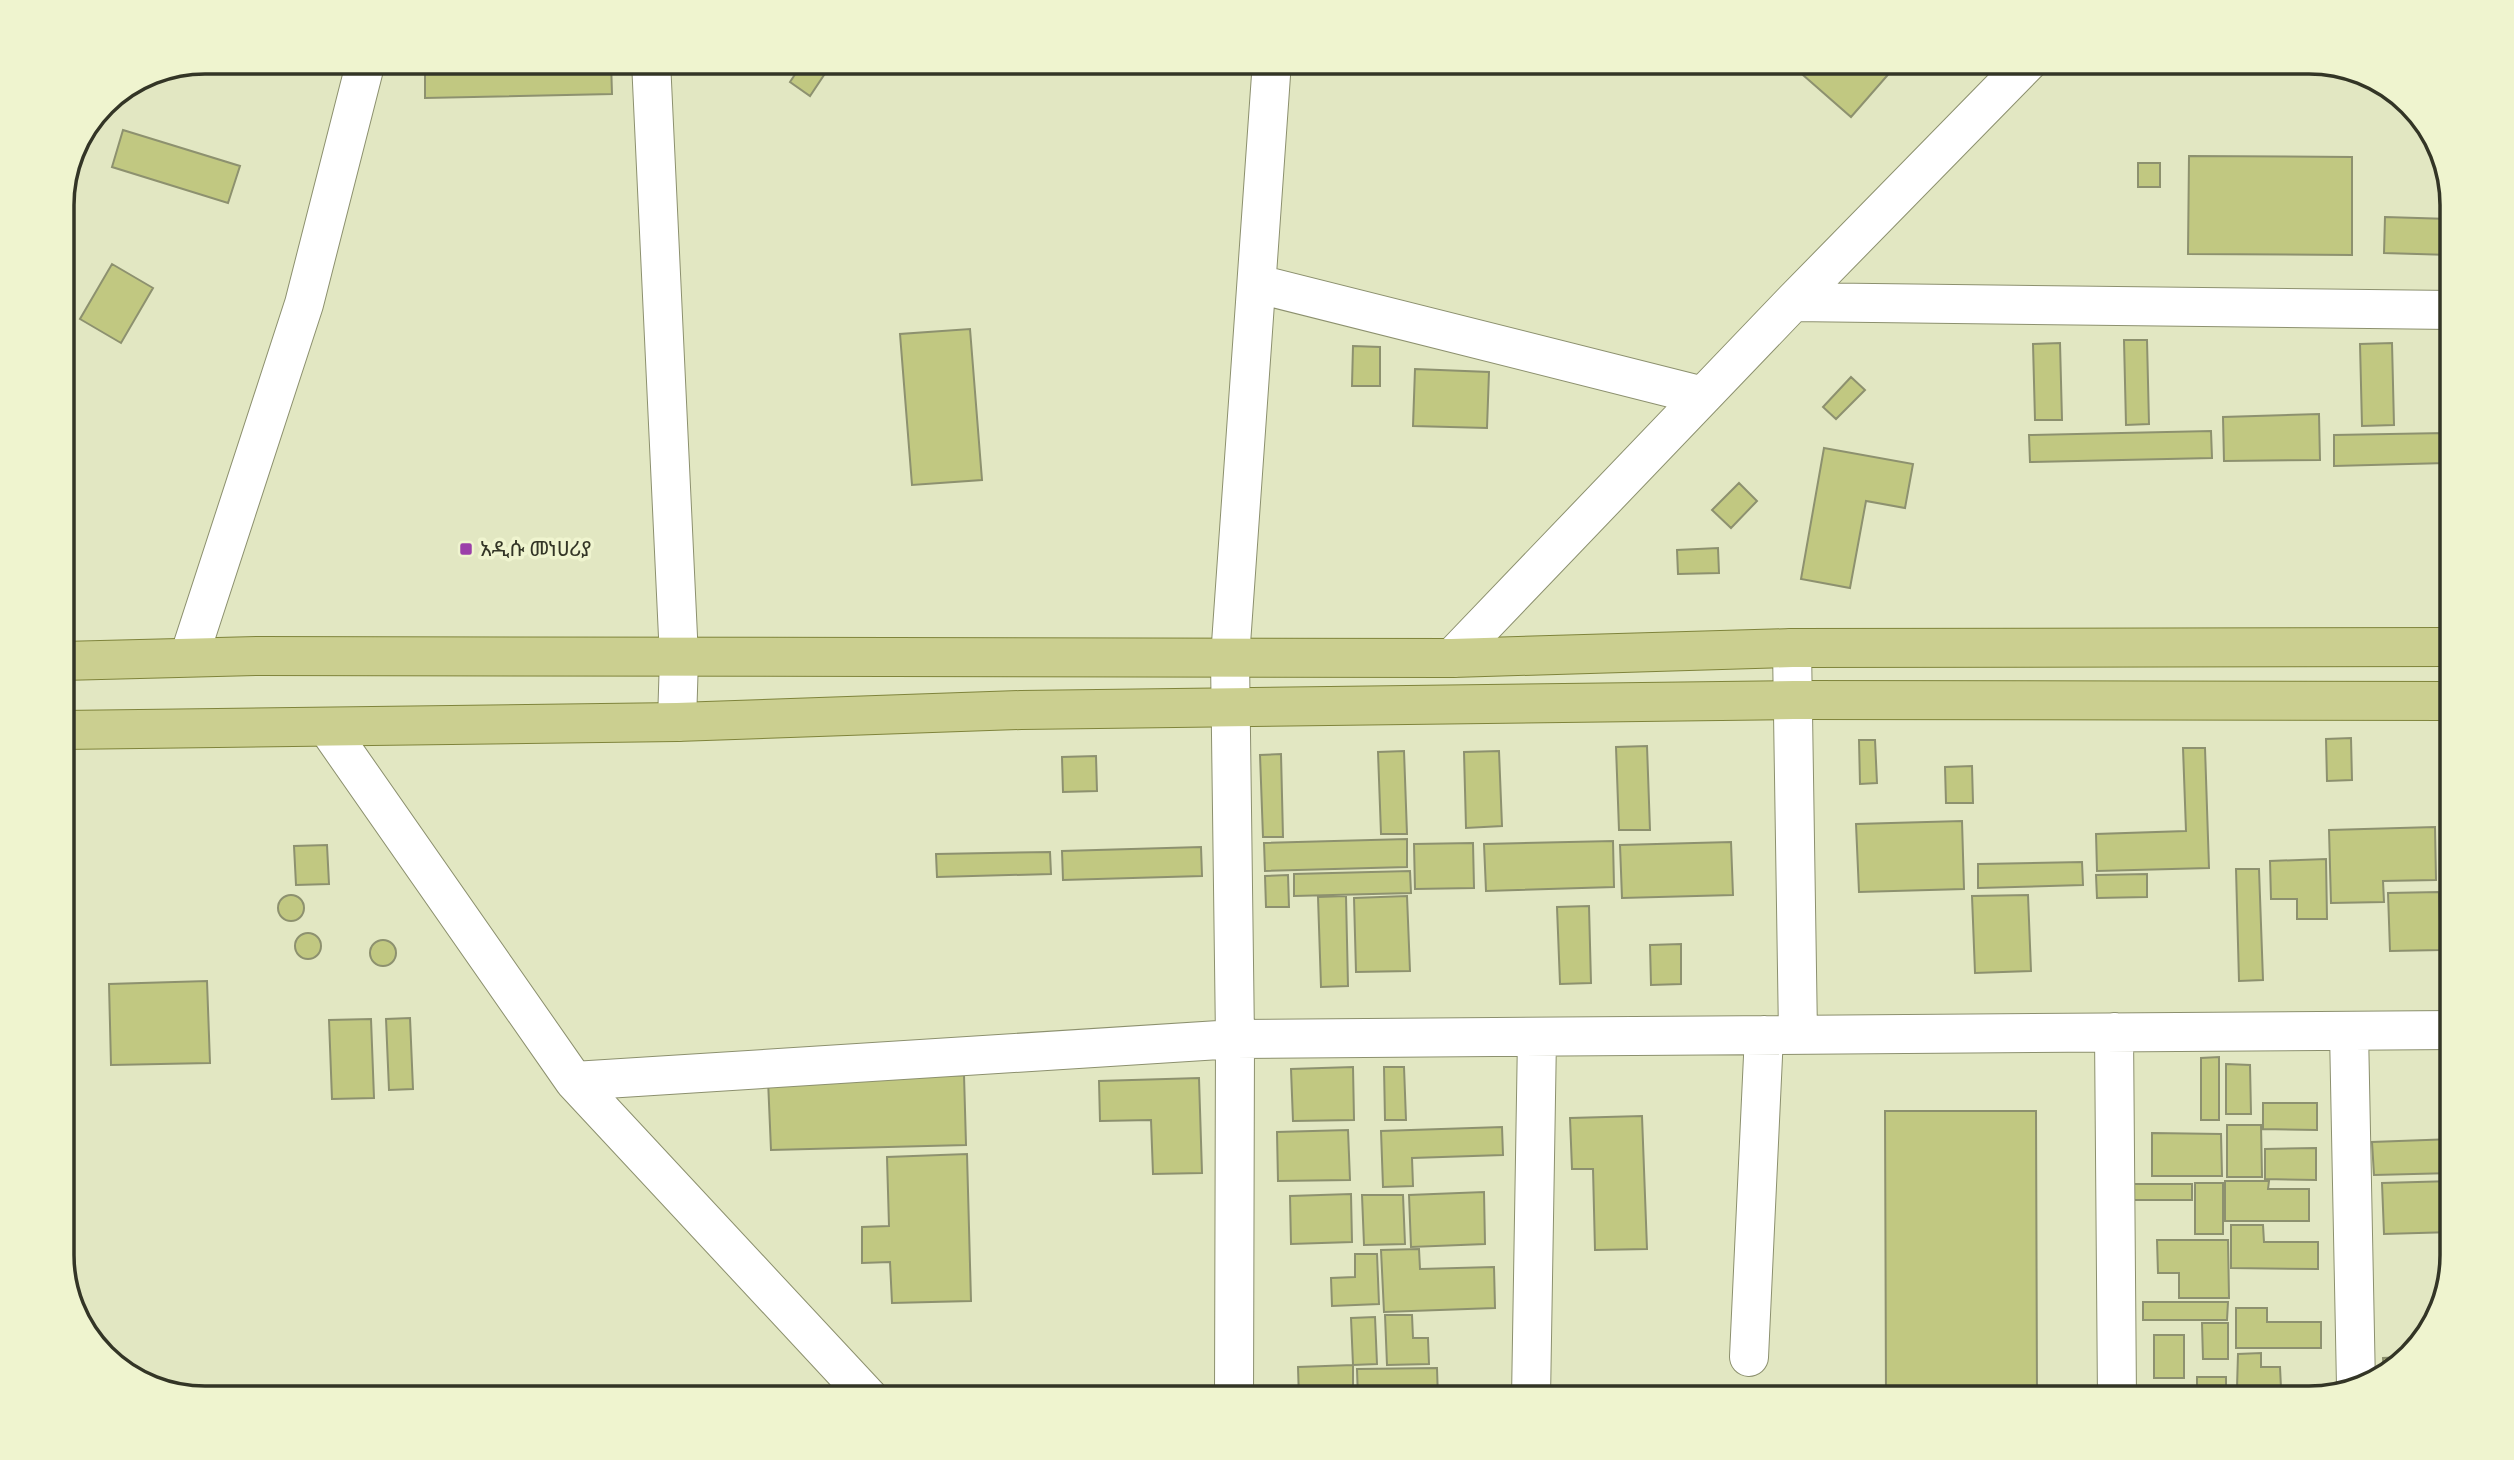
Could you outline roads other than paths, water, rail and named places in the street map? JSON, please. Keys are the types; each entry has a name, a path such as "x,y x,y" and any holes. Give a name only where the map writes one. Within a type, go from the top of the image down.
{"main road":[{"path":"74,660 189,657 1452,658 1792,648 2440,647"},
{"path":"74,730 677,722 1008,710 1794,700 2440,701"}],"street":[{"path":"189,657 304,304 363,74"},
{"path":"652,74 679,658 677,722"},
{"path":"1234,1386 1235,1039 1230,658 1271,74"},
{"path":"1452,658 1793,302 2016,74"},
{"path":"1258,284 1703,396"},
{"path":"1793,302 2440,310"},
{"path":"1749,1357 1781,1035 1794,700 1792,648"},
{"path":"327,727 574,1081 858,1386"},
{"path":"574,1081 1235,1039 2440,1030"},
{"path":"2349,1031 2356,1378"},
{"path":"2114,1032 2117,1386"},
{"path":"1531,1386 1537,1037"}],"place":[{"name":"አዲሱ መነሀሪያ","path":"466,549"}]}
